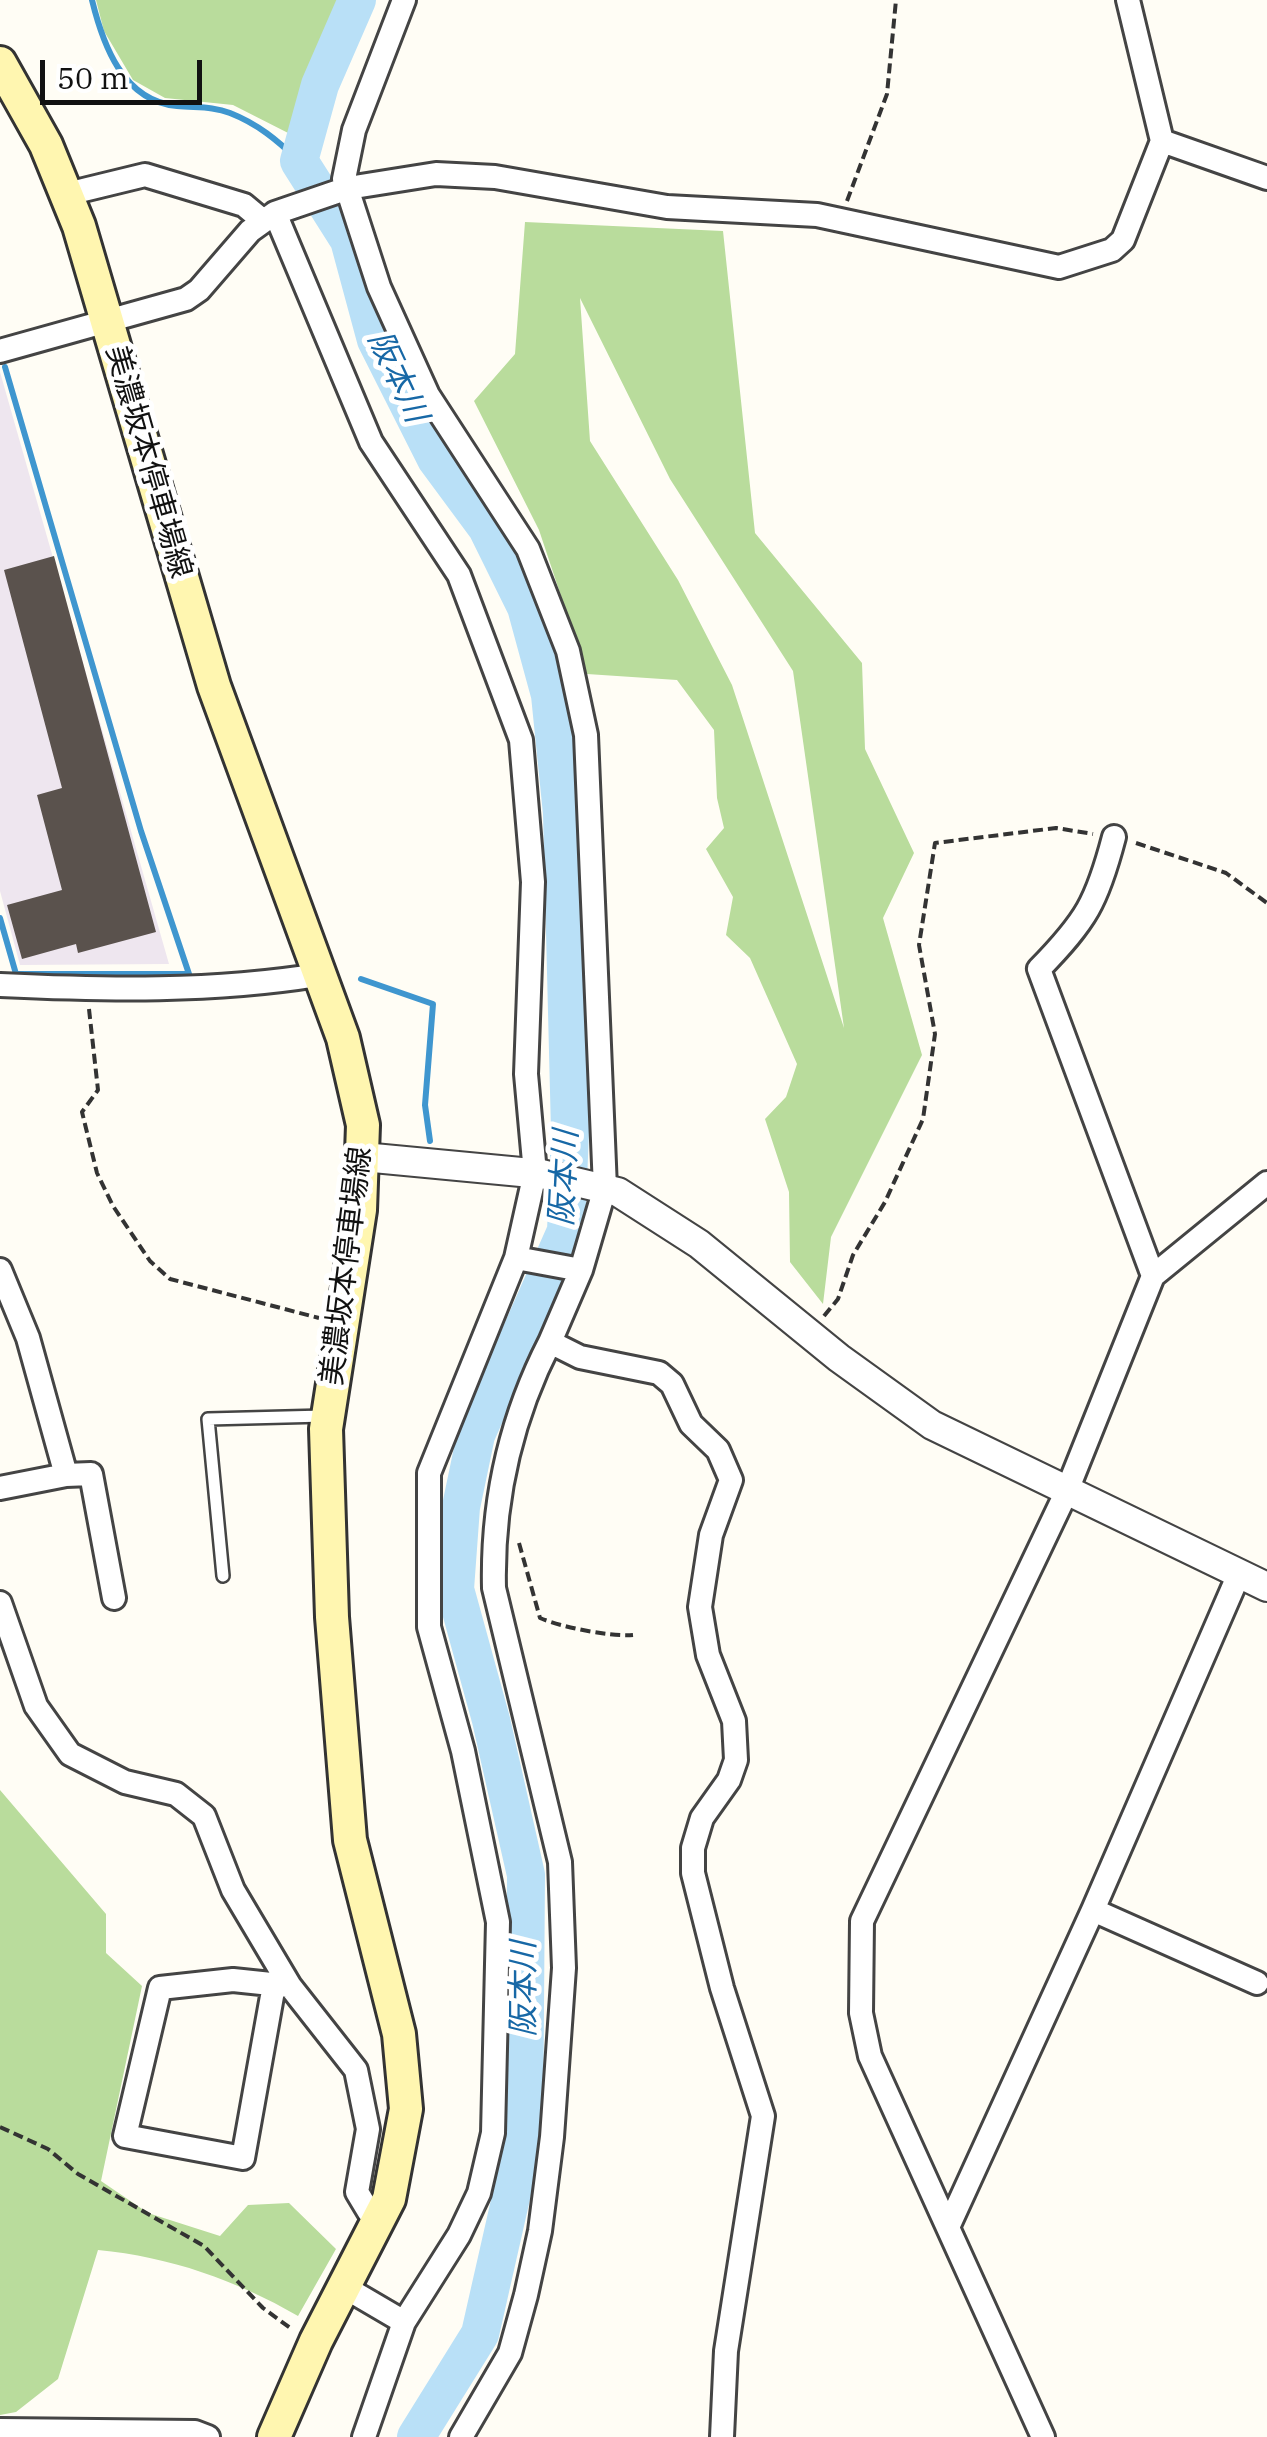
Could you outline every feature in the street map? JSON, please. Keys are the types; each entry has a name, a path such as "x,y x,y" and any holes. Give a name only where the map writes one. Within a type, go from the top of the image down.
{"main road":[{"name":"美濃坂本停車場線","path":"0,62 26,105 66,194 214,686 354,1070 363,1156 328,1416 328,1527 342,1782 350,1840 399,2034 406,2109 389,2199 316,2341 274,2437"}],"street":[{"path":"404,0 354,130 344,179 379,287 428,395 528,549 568,651 586,734 599,1187 581,1270 521,1408 505,1466 493,1544 494,1588 560,1862 564,1968 560,2068 540,2231 520,2324 510,2352 460,2437"},
{"path":"0,351 163,308 199,290 268,216 348,188 410,177 466,174 667,207 817,215 1060,268 1112,250 1124,240 1162,141 1128,0"},
{"path":"1162,141 1267,178"},
{"path":"66,194 145,175 268,216 371,442 459,575 521,740 534,882 526,1074 538,1174 516,1258 430,1473 429,1627 462,1751 498,1922 493,2133 479,2194 460,2234 404,2322 364,2437"},
{"path":"1114,837 1099,894 1070,938 1039,969 1152,1276"},
{"path":"0,985 89,989 268,985 318,976"},
{"path":"363,1156 538,1174 599,1187 651,1210 932,1426 1267,1587"},
{"path":"1043,2437 870,2056 861,2013 862,1921 1066,1492 1152,1276 1267,1182"},
{"path":"516,1258 581,1270"},
{"path":"0,1270 28,1338 66,1475"},
{"path":"550,1342 580,1357 659,1373 672,1384 691,1424 718,1450 731,1480 711,1535 700,1607 708,1655 734,1721 736,1760 729,1780 702,1818 693,1848 693,1873 722,1988 762,2116 728,2335 722,2437"},
{"path":"0,1488 91,1474 114,1598"},
{"path":"949,2225 1093,1910 1238,1574"},
{"path":"0,1603 36,1706 70,1754 100,1772 176,1794 204,1816 233,1890 282,1986 356,2070 368,2128 357,2192 368,2212 379,2218"},
{"path":"1093,1910 1256,1983"},
{"path":"232,1980 282,1986 243,2158 126,2136 160,1988 232,1980"},
{"path":"346,2288 404,2322"},
{"path":"0,2430 195,2432 208,2437"}],"lane":[{"path":"223,1576 208,1419 328,1416"}],"path":[{"path":"844,221 848,196 887,94 896,0"},
{"path":"809,1334 838,1299 852,1255 885,1202 923,1119 935,1034 919,945 935,843 1056,828 1114,837 1226,874 1267,903"},
{"path":"89,989 98,1090 82,1112 98,1172 134,1239 170,1280 341,1322"},
{"path":"514,1531 540,1618 607,1637 632,1636"},
{"path":"0,2126 48,2149 78,2174 204,2246 263,2308 316,2341"}],"shaded area":[{"path":"0,372 169,964 20,965 0,891"}],"green space":[{"path":"96,0 347,0 294,136 233,105 165,98 133,80 104,31"},
{"path":"525,222 723,231 755,533 862,663 865,749 914,853 883,918 922,1055 831,1237 823,1304 790,1262 789,1192 765,1119 786,1097 797,1064 750,958 726,935 733,897 706,849 724,828 717,798 714,730 677,680 587,674 539,530 474,401 515,354","holes":["580,298 670,479 793,671 844,1028 732,685 678,580 590,441"]},
{"path":"0,1790 106,1914 106,1953 142,1986 101,2181 148,2213 220,2236 248,2205 289,2203 336,2249 298,2316 251,2291 202,2272 151,2258 98,2250 58,2379 16,2412 0,2415"}],"building":[{"path":"54,556 156,932 78,953 76,944 22,959 7,905 62,890 37,795 62,788 4,570"}],"waterway":[{"path":"92,0 109,52 142,94 158,102 230,113 267,133 299,161"},
{"name":"阪本川","path":"357,0 320,85 299,161 349,240 376,340 436,459 487,528 526,607 550,695 562,813 570,1131 566,1231 476,1435 461,1507 455,1589 491,1720 526,1875 524,2140 480,2334 416,2437"},
{"path":"0,918 16,974 189,974 141,831 5,367"},
{"path":"361,979 433,1004 425,1105 430,1141"}]}
